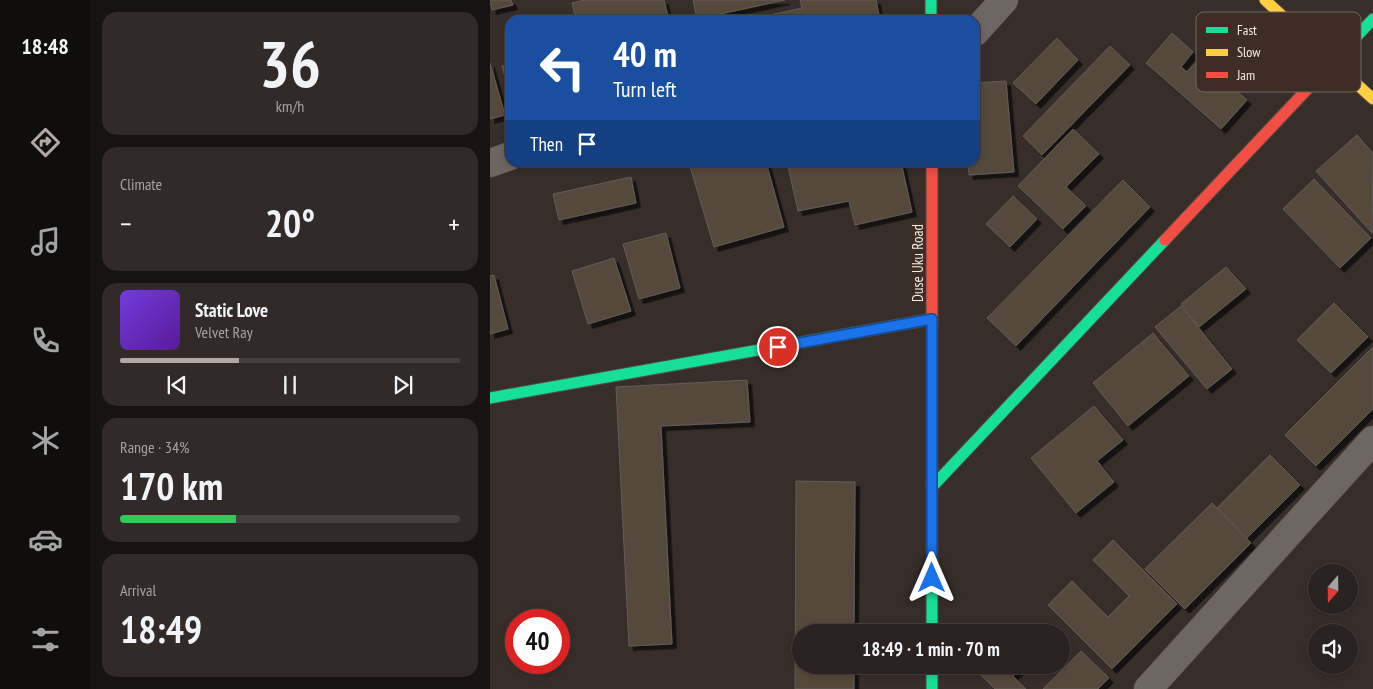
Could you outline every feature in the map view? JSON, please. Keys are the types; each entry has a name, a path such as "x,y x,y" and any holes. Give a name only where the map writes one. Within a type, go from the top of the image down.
{"street":[{"path":"931,0 931,15"},
{"path":"980,26 1004,0"},
{"path":"1265,0 1278,12"},
{"path":"1361,32 1373,19"},
{"path":"1361,88 1373,99"},
{"path":"932,486 1304,92"},
{"path":"490,163 505,158"},
{"name":"Duse Uku Road","path":"932,167 932,624"},
{"path":"490,398 932,319"},
{"path":"1148,689 1373,440"},
{"path":"932,674 932,689"}],"building":[{"path":"490,0 511,0 513,5 492,10"},
{"path":"585,0 664,0 668,15 575,15 572,3"},
{"path":"693,0 785,0 716,15 696,15"},
{"path":"800,0 876,0 879,15 770,15 802,8"},
{"path":"1172,33 1193,52 1181,67 1187,72 1196,62 1196,92 1238,92 1247,100 1221,129 1146,63"},
{"path":"1057,38 1078,60 1036,104 1013,83"},
{"path":"1110,46 1130,65 1042,155 1023,136"},
{"path":"490,63 505,115 490,119"},
{"path":"505,65 505,77 502,66"},
{"path":"1006,81 1014,172 969,175 968,167 980,167 980,83"},
{"path":"1073,129 1099,154 1066,187 1086,206 1063,229 1018,186"},
{"path":"1357,135 1373,153 1372,233 1316,171"},
{"path":"690,167 767,167 784,227 714,247"},
{"path":"788,167 902,167 912,212 855,225 849,201 798,211"},
{"path":"631,177 636,203 559,220 553,194"},
{"path":"1314,179 1371,238 1340,268 1283,209"},
{"path":"1123,180 1150,207 1016,346 987,318"},
{"path":"1013,196 1037,219 1010,247 986,224"},
{"path":"666,233 680,288 639,299 623,244"},
{"path":"614,258 631,311 588,324 572,271"},
{"path":"1226,267 1246,289 1199,327 1181,304"},
{"path":"494,275 508,329 490,334 490,276"},
{"path":"1334,303 1368,337 1331,373 1297,340"},
{"path":"1181,306 1232,369 1207,389 1155,327"},
{"path":"1153,333 1189,376 1128,426 1093,383"},
{"path":"1373,347 1373,409 1316,466 1285,435"},
{"path":"747,380 750,422 661,426 672,644 629,646 616,387"},
{"path":"1094,406 1123,440 1097,461 1114,482 1076,513 1031,458"},
{"path":"1270,455 1300,485 1246,539 1216,509"},
{"path":"796,481 855,482 854,624 795,624"},
{"path":"1212,503 1251,543 1185,609 1145,569"},
{"path":"1113,540 1177,604 1112,669 1070,627 1070,624 1067,624 1048,605 1072,581 1108,617 1129,596 1093,560"},
{"path":"1081,651 1109,678 1098,689 1043,689 1058,674 1070,674 1070,662"},
{"path":"795,674 854,674 854,689 795,689"},
{"path":"980,674 1015,674 1013,676 1026,689 995,689"}],"traffic: fast":[{"path":"931,0 931,15"},
{"path":"1361,32 1373,19"},
{"path":"932,487 1165,240"},
{"path":"490,398 932,319"},
{"path":"932,324 932,624"},
{"path":"932,674 932,689"}],"traffic: slow":[{"path":"1265,0 1278,12"},
{"path":"1361,88 1373,99"}],"traffic: jam":[{"path":"1165,240 1305,92"},
{"path":"932,167 932,324"}],"route":[{"path":"778,347 932,319 932,578"}]}
